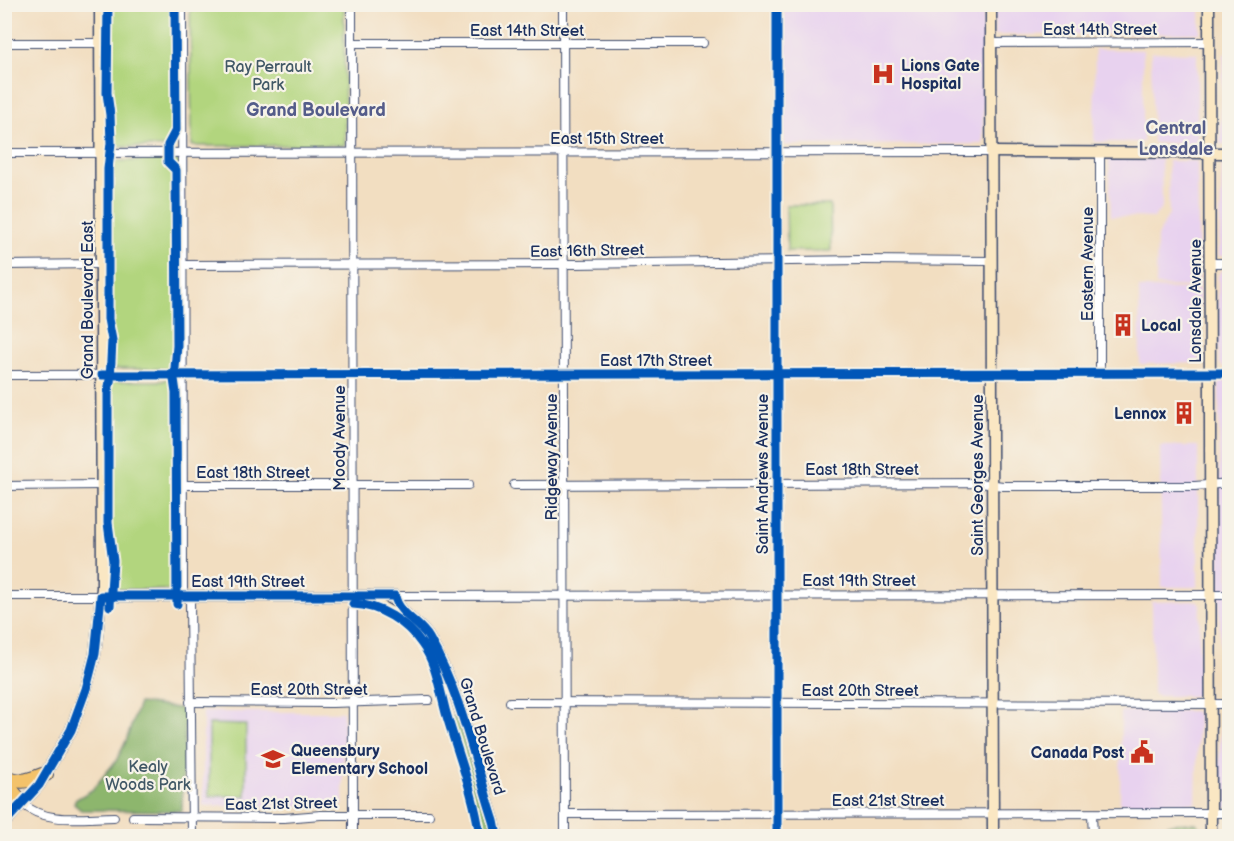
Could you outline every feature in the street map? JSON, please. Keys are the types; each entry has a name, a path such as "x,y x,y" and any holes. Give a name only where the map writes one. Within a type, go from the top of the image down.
{"highway":[{"path":"4,779 26,782 46,774"},
{"path":"4,779 22,803"}],"street":[{"name":"Grand Boulevard East","path":"4,823 46,774 71,730 86,689 95,654 102,596 100,4"},
{"path":"182,4 182,485 190,702 192,837"},
{"name":"Moody Avenue","path":"351,4 353,837"},
{"name":"Ridgeway Avenue","path":"563,4 565,837"},
{"name":"Saint Andrews Avenue","path":"777,4 777,837"},
{"name":"Saint Georges Avenue","path":"991,4 993,837"},
{"name":"Lonsdale Avenue","path":"1209,4 1211,837"},
{"name":"East 14th Street","path":"992,43 1209,42"},
{"path":"4,43 100,44"},
{"name":"East 14th Street","path":"352,43 703,43"},
{"name":"East 15th Street","path":"4,153 1230,153"},
{"name":"Eastern Avenue","path":"1100,153 1100,374"},
{"name":"East 16th Street","path":"183,265 991,261"},
{"path":"1210,263 1230,263"},
{"path":"4,265 102,264"},
{"name":"East 17th Street","path":"4,375 1230,373"},
{"name":"East 18th Street","path":"514,485 980,483 992,485 1195,486 1230,483"},
{"path":"4,486 102,485"},
{"name":"East 18th Street","path":"182,485 468,485"},
{"name":"East 19th Street","path":"4,596 1230,595"},
{"name":"Grand Boulevard","path":"369,596 375,603 403,619 433,648"},
{"name":"Grand Boulevard","path":"395,596 397,606 422,629 453,687 497,837"},
{"name":"East 20th Street","path":"190,702 429,700"},
{"name":"East 20th Street","path":"510,702 1230,704"},
{"path":"22,803 37,814 54,817 114,817"},
{"path":"1092,813 1093,837"},
{"name":"East 21st Street","path":"565,814 1230,813"},
{"name":"East 21st Street","path":"133,817 284,818 429,815"}],"shaded area":[{"name":"Lions Gate Hospital","path":"784,5 983,5 983,144 784,145"},
{"path":"995,5 1200,5 1200,33 995,35"},
{"path":"1095,49 1143,50 1143,142 1094,142"},
{"path":"1151,52 1197,53 1197,144 1153,143"},
{"path":"1224,54 1229,54 1229,144 1220,144"},
{"path":"1161,158 1162,208 1153,218 1111,216 1109,159"},
{"path":"1168,161 1197,161 1199,287 1156,286 1157,237 1169,214"},
{"path":"1226,161 1230,161 1229,256 1219,256 1222,167"},
{"path":"1221,270 1229,270 1229,367 1223,367 1219,363 1218,276"},
{"path":"1139,288 1199,289 1199,363 1140,364"},
{"path":"1221,381 1229,381 1229,696 1223,696 1220,693 1219,385"},
{"path":"1160,446 1198,446 1198,585 1196,587 1162,587"},
{"path":"1197,601 1200,604 1198,694 1196,696 1156,696 1153,693 1152,602"},
{"path":"1121,711 1194,711 1198,715 1196,803 1120,803"},
{"path":"1222,711 1229,711 1230,807 1221,807 1217,802"},
{"name":"Queensbury Elementary School","path":"203,712 343,712 343,806 203,806"}],"green space":[{"path":"104,5 178,5 178,135 173,147 114,147 106,143"},
{"name":"Ray Perrault Park","path":"190,5 344,5 345,145 192,146"},
{"path":"175,158 179,163 179,367 171,371 112,369 108,364 106,333 106,169 117,161 164,160"},
{"path":"786,205 830,205 831,251 787,251"},
{"path":"168,378 175,380 179,388 179,587 173,590 114,590 108,585 108,565 105,557 106,382 163,381"},
{"name":"Kealy Woods Park","path":"139,703 185,709 182,811 81,810 74,804 75,800 92,790 116,761 126,741"},
{"path":"457,716 491,820 492,836 482,836 476,806 450,718"},
{"path":"209,724 246,725 246,796 209,796"},
{"path":"1196,823 1199,826 1199,836 1168,836 1168,824"}],"cycle path":[{"path":"108,4 107,93 111,143 108,169 108,319 112,340 110,381"},
{"path":"175,4 176,130 168,145 168,162 176,170 177,346 174,379 176,393 177,604"},
{"path":"777,4 777,836"},
{"path":"102,375 1230,373"},
{"path":"110,381 108,392 108,523 113,561 110,606"},
{"path":"4,823 39,785 71,730 86,689 95,654 101,596 395,596 400,608 429,638 450,682 466,727 497,836"},
{"path":"353,604 383,611 392,616 409,629 427,651 437,677 470,789 480,836"}],"place":[{"name":"Lions Gate Hospital","path":"883,74"},
{"name":"Local","path":"1123,325"},
{"name":"Lennox","path":"1184,413"},
{"name":"Canada Post","path":"1142,752"},
{"name":"Queensbury Elementary School","path":"273,759"}],"district":[{"name":"Grand Boulevard","path":"316,110"},
{"name":"Central Lonsdale","path":"1176,138"}]}
